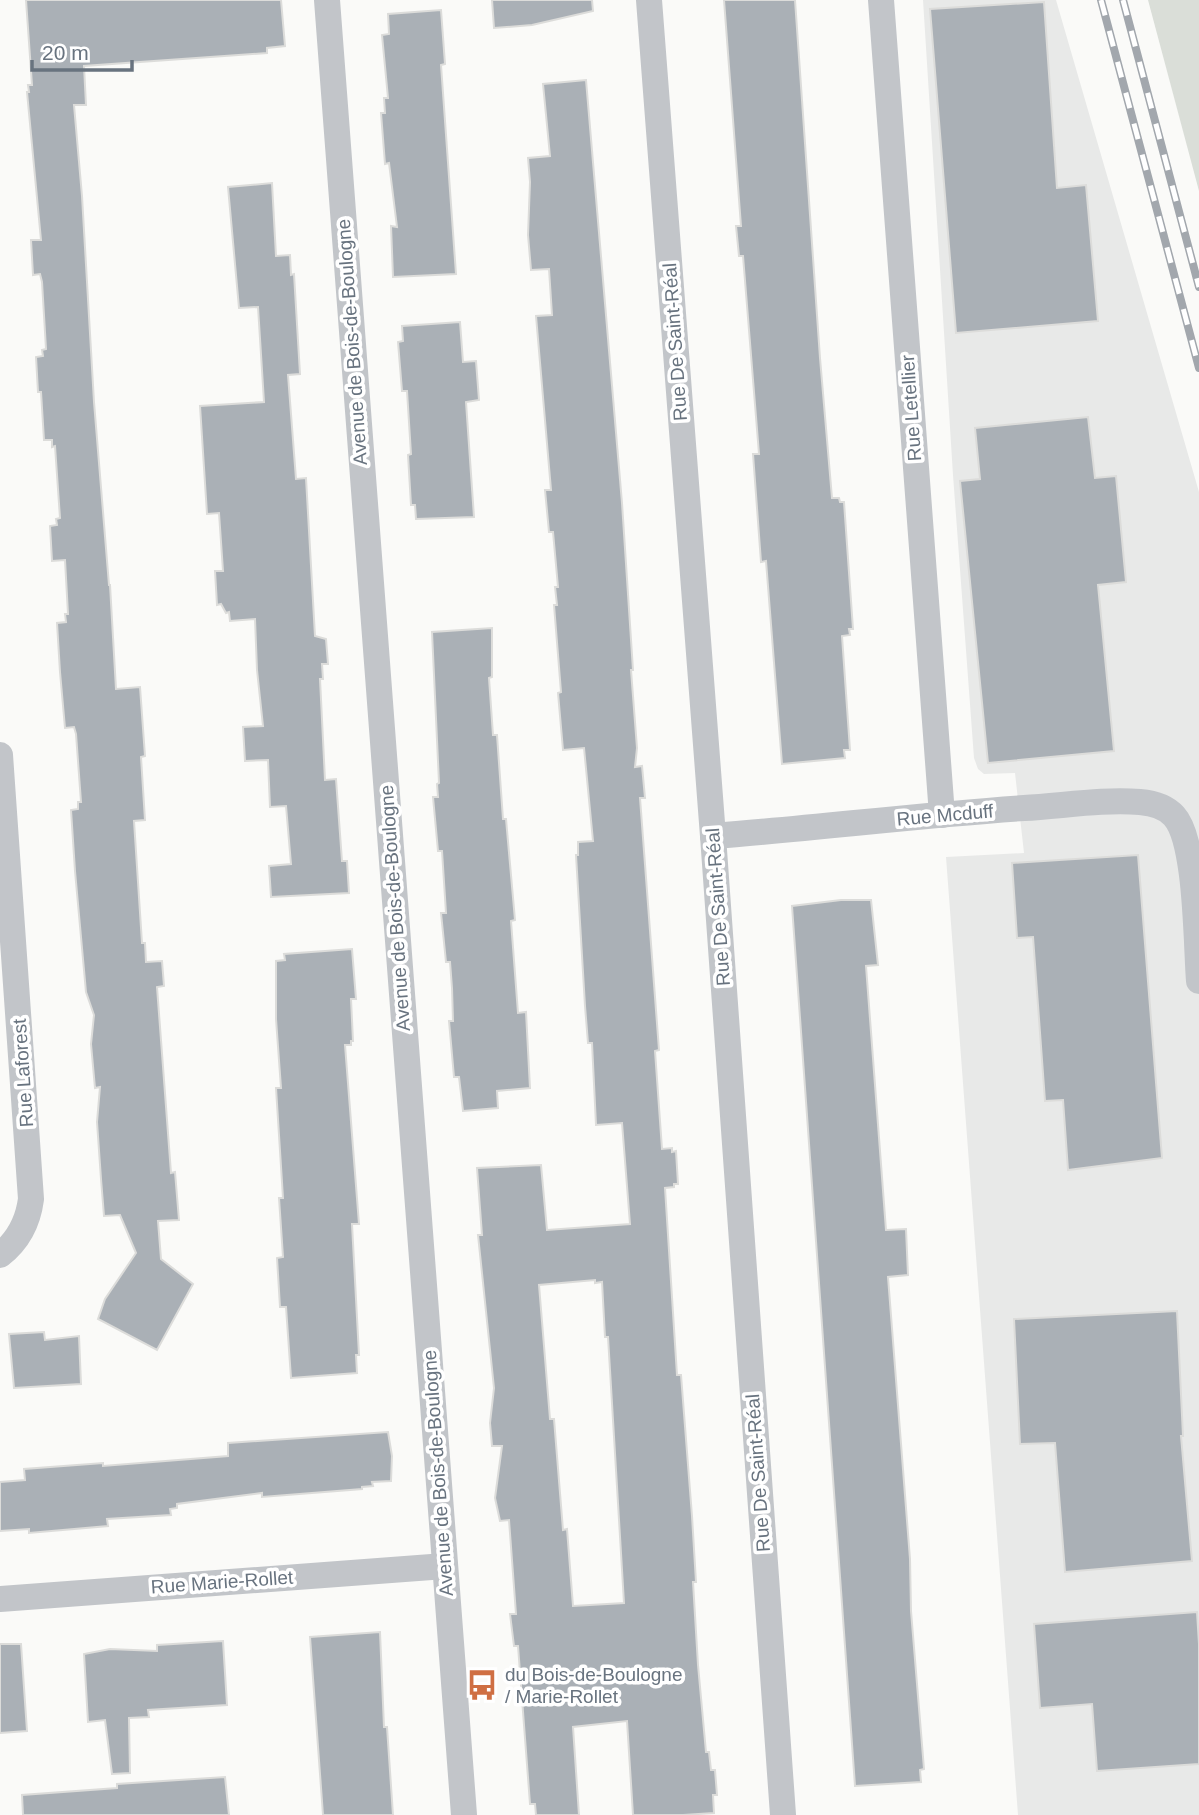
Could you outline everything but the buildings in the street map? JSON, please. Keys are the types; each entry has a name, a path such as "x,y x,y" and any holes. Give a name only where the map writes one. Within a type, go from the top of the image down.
{"street":[{"name":"Avenue de Bois-de-Boulogne","path":"327,0 464,1815"},
{"name":"Rue De Saint-Réal","path":"649,0 713,836 783,1815"},
{"name":"Rue Letellier","path":"881,0 942,815"},
{"name":"Rue Laforest","path":"0,755 6,935 31,1199 20,1234 0,1255"},
{"name":"Rue Mcduff","path":"713,836 1123,802 1155,805 1165,808 1175,816 1184,831 1189,851 1199,981"},
{"name":"Rue Marie-Rollet","path":"0,1599 445,1566"}],"shaded area":[{"path":"923,0 1056,0 1199,492 1199,1815 1018,1815 946,857 1024,853 1015,773 984,774 978,769 974,758"},
{"path":"1148,0 1199,0 1199,191"}],"railway":[{"path":"1101,0 1199,368"},
{"path":"1123,0 1199,287"}],"place":[{"name":"du Bois-de-Boulogne / Marie-Rollet","path":"482,1685"}]}
